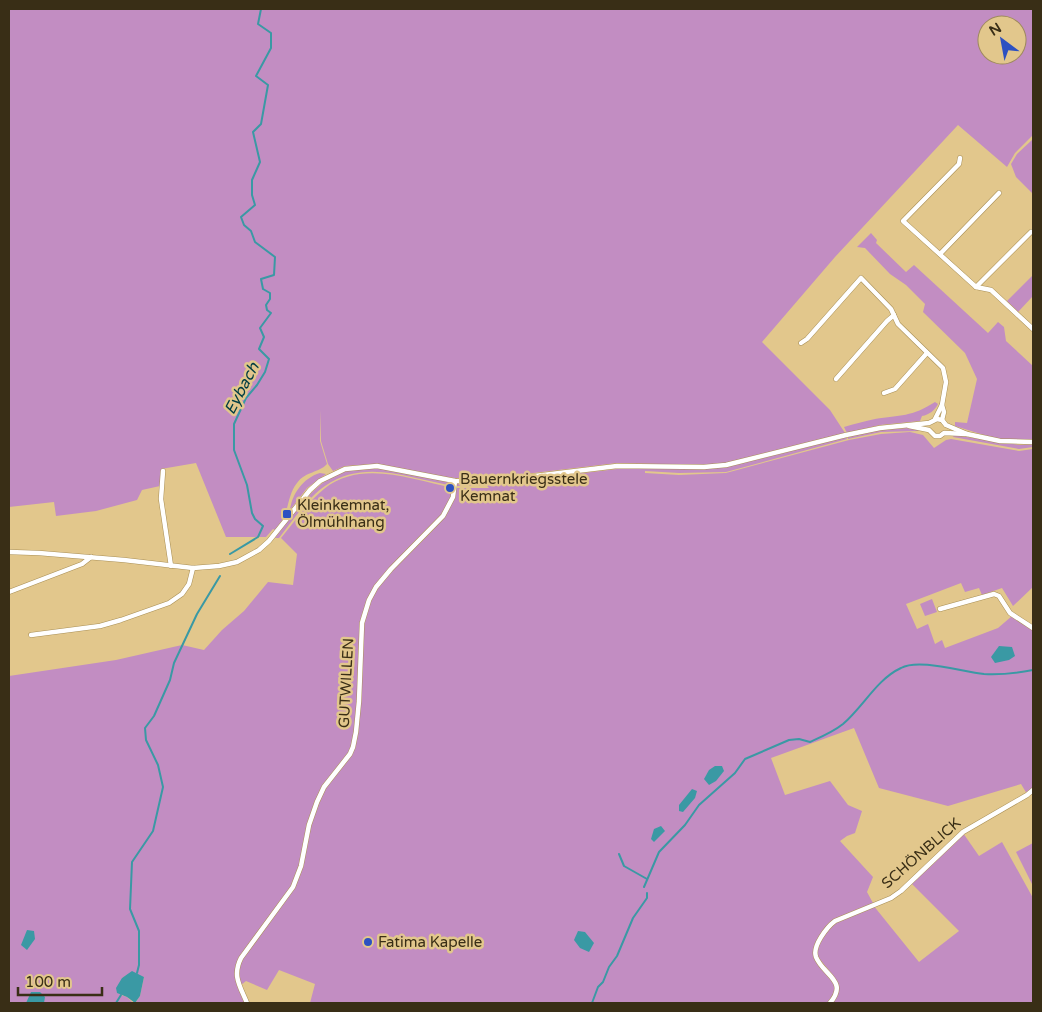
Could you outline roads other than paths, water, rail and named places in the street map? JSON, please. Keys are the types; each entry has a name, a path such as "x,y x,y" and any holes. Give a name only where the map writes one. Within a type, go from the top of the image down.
{"street":[{"path":"960,158 959,164 903,221 976,287 991,290 1033,329"},
{"path":"940,254 999,193"},
{"path":"976,287 1031,232"},
{"path":"9,552 92,557 193,568 219,566 237,562 269,542 310,490 320,481 345,469 377,466 455,481 486,482 617,466 704,467 726,465 880,428 930,423 935,419 942,405 946,382 945,375 938,362 898,324 891,309 861,278 807,339 801,343"},
{"path":"836,379 887,321 894,316"},
{"path":"884,394 895,389 927,353"},
{"path":"942,405 944,412 942,420"},
{"path":"935,419 942,420 946,425 967,434"},
{"path":"929,430 930,423"},
{"path":"944,433 946,425"},
{"path":"908,426 929,430 935,436 940,436 944,433 967,434 1000,441 1033,442"},
{"path":"162,471 161,499 171,566"},
{"name":"GUTWILLEN","path":"247,1003 236,977 236,967 293,887 301,866 309,825 317,802 324,787 350,754 353,747 359,701 360,640 364,612 376,587 443,516 453,497 455,481"},
{"path":"9,592 75,567 92,557"},
{"path":"31,635 100,626 169,602 182,594 189,584 193,568"},
{"path":"940,609 994,594 999,596 1010,613 1033,628"},
{"name":"SCHÖNBLICK","path":"830,1003 835,997 836,984 816,957 815,950 831,924 842,917 891,898 901,891 963,832 1033,790"}],"water":[{"path":"999,646 1012,647 1015,656 1009,660 995,663 991,657"},
{"path":"715,766 722,766 724,771 716,781 709,785 704,779 709,770"},
{"path":"692,789 697,791 695,798 683,812 679,811 679,805"},
{"path":"661,826 665,831 654,842 651,839 654,829"},
{"path":"27,930 34,931 35,939 27,950 21,945"},
{"path":"578,931 585,932 594,943 589,952 580,948 574,940"},
{"path":"132,971 144,977 140,996 135,1003 117,993 116,988 122,978"},
{"path":"31,992 40,992 45,997 44,1003 26,1003"}],"waterway":[{"name":"Eybach","path":"230,554 258,537 263,526 255,519 252,513 247,485 234,450 234,424 246,398 265,372 269,359 259,349 264,337 260,328 271,313 267,310 266,305 270,299 270,293 263,289 261,279 274,275 275,257 255,242 251,231 244,225 241,217 255,205 252,195 252,180 260,162 253,132 261,124 268,85 256,76 271,48 271,33 258,24 261,9"},
{"name":"Eybach","path":"137,973 139,965 139,931 130,909 132,862 153,831 163,787 158,765 146,740 145,728 154,716 170,680 174,663 197,614 220,576"},
{"path":"644,887 659,852 685,825 699,805 735,773 745,759 789,740 799,739 810,742 831,732 843,724 877,686 892,673 909,665 918,664 990,674 1008,674 1033,670"},
{"path":"619,854 624,866 647,879"},
{"path":"592,1003 598,987 603,982 609,967 617,956 633,918 647,898 647,893"},
{"path":"116,1003 121,995"}],"place":[{"name":"Bauernkriegsstele Kemnat","path":"450,488"},
{"name":"Kleinkemnat, Ölmühlhang","path":"287,514"},
{"name":"Fatima Kapelle","path":"368,942"}]}
